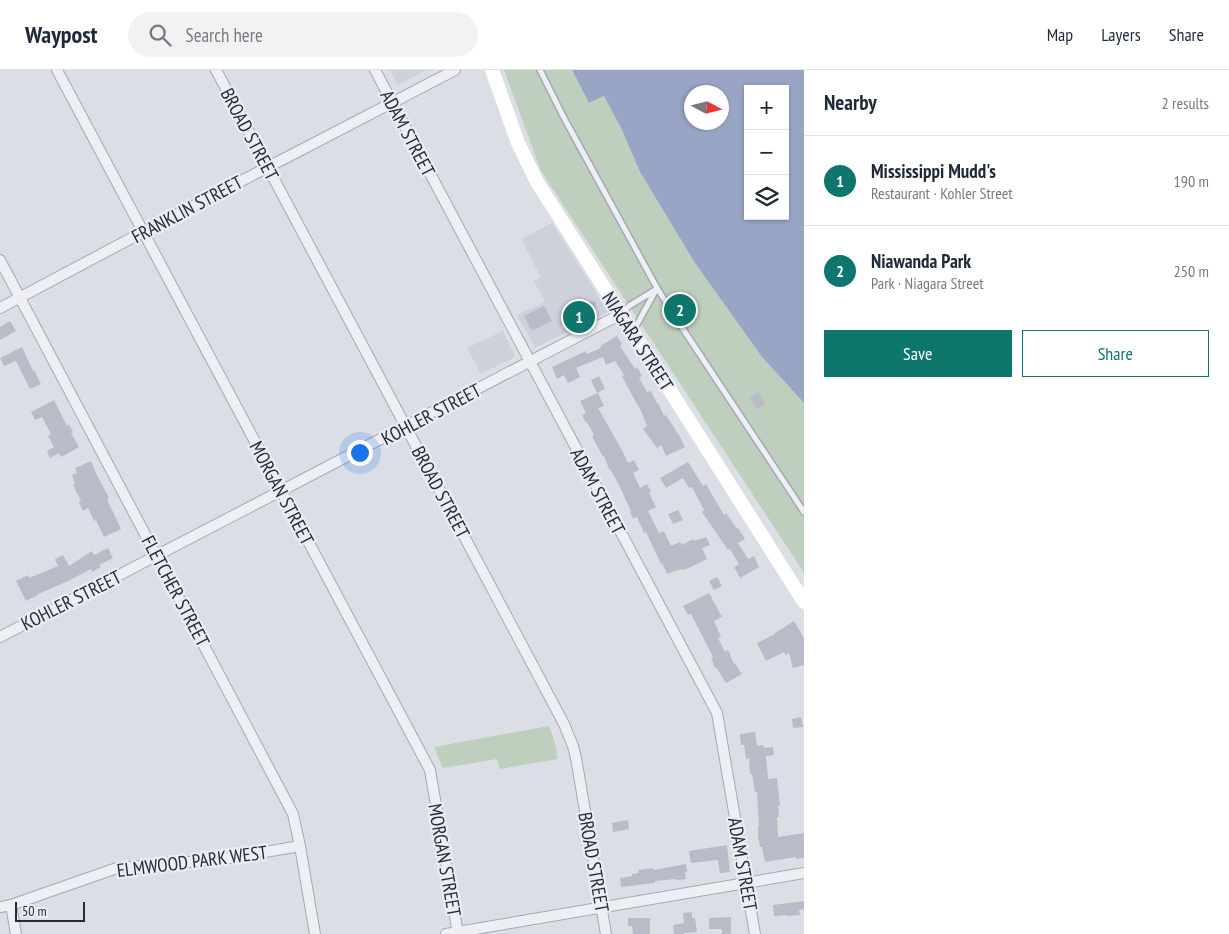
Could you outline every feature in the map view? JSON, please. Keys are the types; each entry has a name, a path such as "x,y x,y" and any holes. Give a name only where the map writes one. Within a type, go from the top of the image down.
{"main road":[{"name":"NIAGARA STREET","path":"492,70 518,142 537,182 804,602"}],"street":[{"name":"MORGAN STREET","path":"57,70 430,770 458,933"},
{"name":"BROAD STREET","path":"216,70 564,724 576,758 606,934"},
{"name":"ADAM STREET","path":"375,70 717,713 755,934"},
{"name":"FRANKLIN STREET","path":"0,308 455,70"},
{"name":"FLETCHER STREET","path":"0,260 293,814 315,934"},
{"name":"KOHLER STREET","path":"0,637 621,314"},
{"name":"ELMWOOD PARK WEST","path":"0,907 11,905 117,868 224,859 300,846"},
{"path":"446,934 804,873"},
{"path":"11,905 16,934"}],"lane":[{"path":"540,70 657,288 678,323 804,512"},
{"path":"621,314 629,306 657,288"},
{"path":"633,332 657,288"}],"shaded area":[{"path":"390,70 426,70 398,85"},
{"path":"552,223 608,312 535,348 517,315 545,302 534,281 541,277 521,239"},
{"path":"503,331 515,357 481,374 467,348"}],"green space":[{"path":"504,70 572,70 589,103 604,96 621,128 640,172 695,263 762,357 804,403 804,573 541,171"},
{"path":"549,726 558,759 500,769 497,759 443,768 434,747"}],"water":[{"path":"572,70 804,70 804,403 762,357 695,263 640,172 621,128 604,96 589,103"}],"building":[{"path":"578,300 596,302 595,317 581,315 577,309"},
{"path":"544,306 552,321 532,331 524,316"},
{"path":"10,321 16,331 0,340 0,327"},
{"path":"617,336 622,344 620,346 635,369 638,368 642,376 639,378 647,392 651,391 664,416 666,415 685,447 666,456 661,445 657,448 643,429 647,426 641,411 622,376 624,375 615,361 606,365 603,357 576,368 580,377 568,383 564,375 557,379 552,367 586,351 587,354 601,348 600,346"},
{"path":"22,347 41,384 30,389 16,361 4,366 0,358"},
{"path":"599,376 605,389 597,393 591,380"},
{"path":"758,392 765,403 757,409 750,398"},
{"path":"598,393 604,406 598,408 628,463 634,460 639,470 633,473 640,488 647,484 651,492 649,493 656,507 648,511 659,533 664,531 671,546 680,542 682,545 693,539 694,541 706,537 710,545 702,548 707,559 691,567 667,574 637,517 633,519 619,485 582,415 586,413 580,401"},
{"path":"54,400 67,426 69,424 73,432 71,433 79,447 61,457 59,453 50,458 47,451 54,447 48,436 51,434 42,417 35,420 31,412"},
{"path":"91,461 109,498 107,499 121,529 104,537 88,508 83,511 79,502 81,501 73,485 75,484 72,475 77,473 75,468"},
{"path":"688,462 703,486 706,484 724,515 726,513 745,539 738,543 748,559 754,556 759,567 740,578 734,567 739,564 702,512 704,510 692,487 689,488 683,478 666,488 660,478"},
{"path":"678,510 683,520 673,524 668,514"},
{"path":"108,548 113,558 99,565 101,567 92,572 91,569 26,601 16,581 28,575 29,578 58,566 55,559 63,555 69,566 92,551 94,555"},
{"path":"717,577 722,586 714,590 709,581"},
{"path":"709,593 722,617 714,621 721,637 718,638 725,652 728,650 734,664 742,674 726,683 715,668 711,658 713,657 691,614 688,615 683,606"},
{"path":"794,621 804,638 804,665 793,668 789,653 785,655 784,652 766,661 757,643"},
{"path":"801,717 803,727 793,728 792,719"},
{"path":"755,732 757,746 763,745 764,748 773,747 774,755 766,756 768,779 777,778 780,806 778,806 779,817 777,817 778,837 804,833 804,858 796,859 796,857 765,862 758,837 757,792 755,792 752,774 750,774 749,758 746,759 744,745 741,745 740,734"},
{"path":"628,820 629,829 613,832 612,823"},
{"path":"727,845 730,872 720,873 718,860 691,863 689,851"},
{"path":"686,864 686,879 655,881 655,883 621,887 620,878 639,873 638,870 653,868 654,870"},
{"path":"804,901 804,909 799,910 800,915 774,916 773,905"},
{"path":"692,912 697,932 674,934 673,925 684,923 683,913"},
{"path":"731,917 731,934 722,934 722,929 709,929 709,918"},
{"path":"628,918 650,918 650,934 633,934 632,926 628,926"}],"place":[{"name":"Niawanda Park","path":"680,310"},
{"name":"Mississippi Mudd's","path":"579,317"}]}
